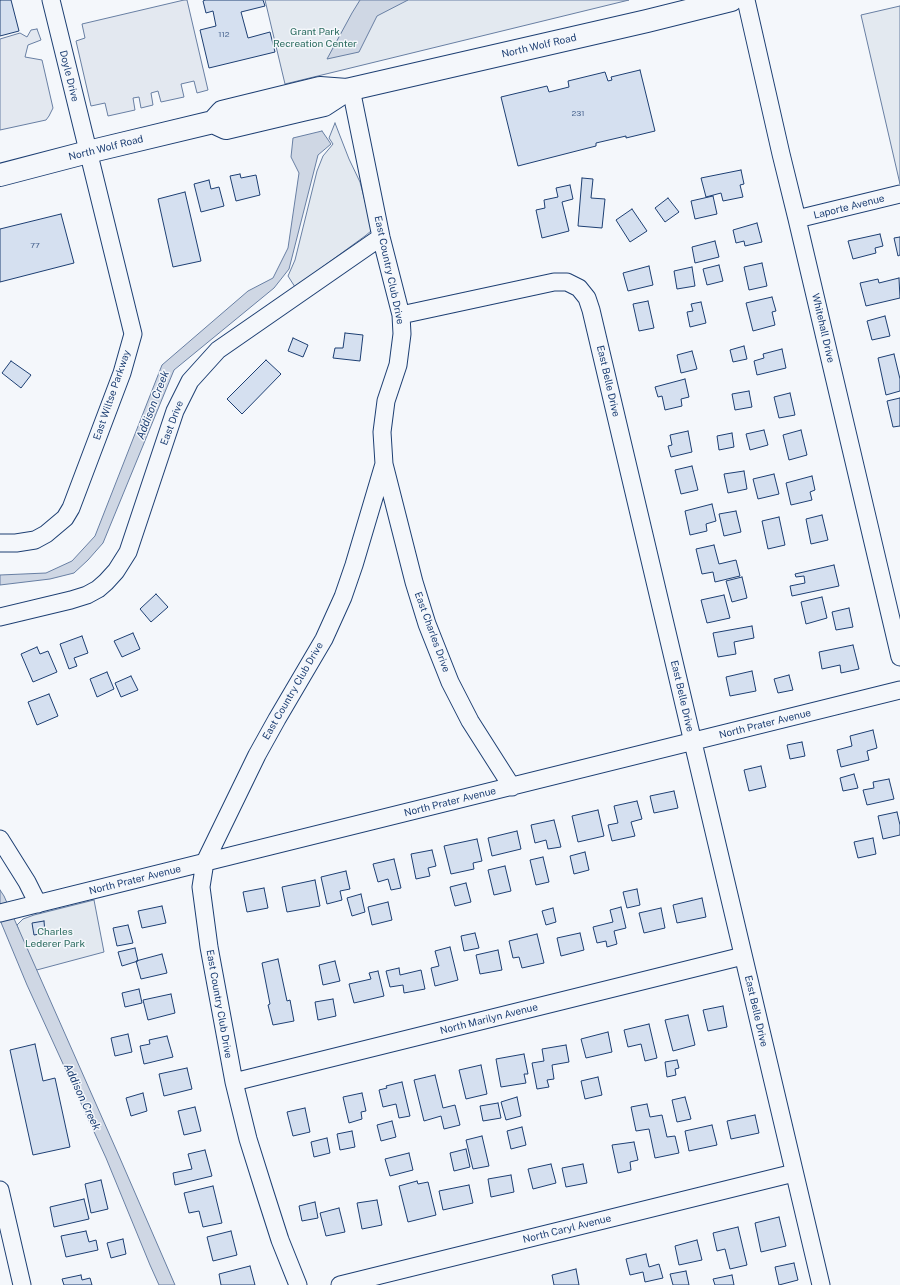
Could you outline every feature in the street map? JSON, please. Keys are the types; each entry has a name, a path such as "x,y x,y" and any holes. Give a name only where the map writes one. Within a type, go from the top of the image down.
{"main road":[{"name":"North Wolf Road","path":"0,175 213,122 226,128 324,105 349,90 731,0"}],"street":[{"name":"Doyle Drive","path":"51,0 88,152"},
{"name":"Whitehall Drive","path":"746,0 900,657"},
{"name":"East Country Club Drive","path":"298,1285 280,1240 264,1190 248,1139 234,1082 209,947 201,887 205,862 257,755 276,719 324,638 343,597 384,464 382,432 386,401 398,365 401,349 401,315 381,237 349,90"},
{"name":"East Wiltse Parkway","path":"0,543 16,543 35,540 46,534 65,518 71,508 122,373 133,334 88,152"},
{"name":"Laporte Avenue","path":"797,219 900,194"},
{"name":"East Drive","path":"0,617 87,595 98,589 106,582 116,571 128,552 175,411 190,380 218,350 381,237"},
{"name":"East Belle Drive","path":"401,315 554,282 567,282 579,288 587,298 821,1285"},
{"name":"East Charles Drive","path":"384,464 414,582 450,682 470,722 512,786"},
{"name":"North Prater Avenue","path":"0,913 900,690"},
{"path":"0,839 27,882 38,904"},
{"name":"North Marilyn Avenue","path":"234,1082 743,956"},
{"name":"North Caryl Avenue","path":"340,1285 794,1173"},
{"path":"0,1190 22,1285"}],"green space":[{"name":"Grant Park Recreation Center","path":"265,0 629,0 285,84"},
{"path":"900,6 900,184 861,15"},
{"path":"335,123 360,182 371,224 371,231 295,287 288,276 295,260 317,171 323,156 333,144 329,138"},
{"name":"Charles Lederer Park","path":"94,900 104,952 33,971 17,925 23,919 34,915"}],"shaded area":[{"path":"187,0 208,90 197,93 194,81 181,84 184,97 161,102 158,91 151,93 153,105 141,108 139,97 133,98 135,110 108,116 105,103 91,106 76,41 85,38 82,24"},
{"path":"37,29 41,40 28,45 25,57 42,60 53,108 46,120 0,130 0,39 20,33 27,37 31,30"}],"water":[{"path":"360,0 408,0 377,16 359,52 327,59 352,13"},
{"name":"Addison Creek","path":"322,131 331,144 318,155 289,269 274,288 174,370 103,543 74,573 50,579 0,585 0,575 46,573 72,561 95,536 162,365 248,291 273,278 288,248 299,173 291,157 293,138"},
{"name":"Addison Creek","path":"0,890 4,896 175,1285 159,1285 150,1265 106,1158 27,985 0,920"}],"building":[{"path":"0,0 11,0 19,31 0,36"},
{"path":"263,0 265,6 241,12 248,38 270,32 275,52 209,68 200,30 216,26 213,11 206,13 203,1"},
{"path":"640,70 655,131 596,143 596,146 518,166 501,97 547,86 549,92 569,87 568,81 605,72 608,81 612,80 611,77"},
{"path":"741,170 744,184 740,185 743,197 723,201 721,193 706,197 701,178"},
{"path":"240,174 241,178 256,175 260,195 236,201 230,176"},
{"path":"582,178 593,179 591,198 605,199 602,228 578,226"},
{"path":"209,180 211,189 219,187 224,206 201,212 194,184"},
{"path":"570,185 573,199 562,202 569,231 542,238 536,210 545,208 544,200 558,197 556,188"},
{"path":"185,192 201,261 173,267 158,199"},
{"path":"713,196 717,214 695,219 691,201"},
{"path":"668,198 679,212 665,222 655,208"},
{"path":"632,209 647,231 630,242 616,220"},
{"path":"61,214 74,263 0,282 0,229"},
{"path":"757,223 762,242 745,246 744,241 736,243 733,230"},
{"path":"880,234 883,246 875,248 876,253 853,259 848,241"},
{"path":"900,237 900,255 898,256 894,238"},
{"path":"715,241 719,257 695,263 692,247"},
{"path":"762,263 767,286 749,290 744,267"},
{"path":"719,265 723,281 707,285 703,269"},
{"path":"649,266 653,285 628,291 623,273"},
{"path":"692,267 695,286 677,289 674,271"},
{"path":"899,278 900,298 866,306 860,283 878,279 879,283"},
{"path":"772,297 776,311 772,312 775,325 753,331 746,303"},
{"path":"648,301 654,328 639,331 633,304"},
{"path":"701,302 706,323 690,327 687,312 693,311 691,304"},
{"path":"885,316 890,336 872,340 867,321"},
{"path":"345,333 363,335 360,361 333,358 335,348 343,348"},
{"path":"293,338 308,345 303,357 288,351"},
{"path":"744,346 747,359 733,362 730,350"},
{"path":"782,349 786,368 757,375 754,361 764,358 763,354"},
{"path":"692,351 697,369 681,373 677,355"},
{"path":"894,354 900,379 900,391 886,395 878,358"},
{"path":"266,360 281,374 242,414 227,399"},
{"path":"11,361 31,375 21,388 2,373"},
{"path":"685,379 689,397 681,399 682,406 665,410 662,396 658,397 655,387"},
{"path":"749,391 752,407 735,410 732,394"},
{"path":"790,393 795,415 779,418 774,397"},
{"path":"900,398 900,426 893,427 887,401"},
{"path":"764,430 768,445 750,450 746,434"},
{"path":"801,430 807,455 789,460 783,435"},
{"path":"688,431 692,452 671,457 668,446 672,445 670,435"},
{"path":"732,433 734,447 719,450 717,436"},
{"path":"692,466 698,490 681,494 675,470"},
{"path":"744,471 747,489 728,493 724,474"},
{"path":"774,474 779,494 758,499 753,479"},
{"path":"812,476 815,490 810,492 812,500 791,505 786,483"},
{"path":"712,504 716,521 706,524 707,531 690,535 685,511"},
{"path":"736,511 741,532 724,536 719,514"},
{"path":"822,515 828,540 811,544 806,519"},
{"path":"779,517 785,545 768,549 762,521"},
{"path":"714,545 719,564 736,560 740,576 715,582 713,572 702,574 696,549"},
{"path":"834,565 839,586 792,596 790,586 805,583 804,576 796,577 795,574"},
{"path":"742,577 747,598 732,602 726,581"},
{"path":"156,594 168,607 151,622 140,609"},
{"path":"724,595 730,618 707,623 701,600"},
{"path":"822,597 827,618 806,624 801,602"},
{"path":"849,608 853,627 836,630 832,612"},
{"path":"752,626 754,638 734,642 736,654 718,657 713,633"},
{"path":"133,633 140,649 122,657 114,641"},
{"path":"82,636 88,653 74,658 77,666 69,669 60,644"},
{"path":"853,645 859,669 841,673 840,665 822,669 819,652"},
{"path":"37,647 40,654 48,651 57,672 33,682 21,654"},
{"path":"752,671 756,691 730,696 726,677"},
{"path":"107,672 114,689 97,697 90,679"},
{"path":"789,675 793,690 778,693 774,679"},
{"path":"131,676 138,690 121,697 115,683"},
{"path":"49,694 58,716 37,725 28,702"},
{"path":"873,730 877,748 867,751 869,760 841,767 837,750 852,746 850,736"},
{"path":"802,742 805,756 790,759 787,745"},
{"path":"761,766 766,787 749,791 744,770"},
{"path":"854,774 858,788 843,791 840,778"},
{"path":"889,779 894,799 867,805 863,790 874,788 873,782"},
{"path":"674,791 678,808 654,813 650,796"},
{"path":"637,801 642,819 631,822 635,836 612,841 608,825 618,823 614,806"},
{"path":"598,810 604,836 578,842 572,816"},
{"path":"897,812 900,825 900,835 883,839 878,816"},
{"path":"554,820 561,847 548,849 546,840 535,843 531,825"},
{"path":"517,831 521,849 492,856 488,838"},
{"path":"873,838 876,854 858,858 854,842"},
{"path":"477,839 482,861 473,863 474,869 451,874 444,846"},
{"path":"432,850 436,866 428,868 430,876 416,879 411,854"},
{"path":"585,852 589,870 574,874 570,856"},
{"path":"543,857 549,882 536,885 530,860"},
{"path":"394,859 401,888 391,890 388,879 378,882 373,864"},
{"path":"505,866 511,891 494,895 488,870"},
{"path":"346,871 350,889 340,891 342,900 327,904 321,877"},
{"path":"315,880 320,906 287,912 282,887"},
{"path":"466,883 471,902 455,906 450,887"},
{"path":"264,888 268,908 247,912 243,892"},
{"path":"637,889 640,905 627,908 623,892"},
{"path":"361,894 365,912 352,916 347,898"},
{"path":"702,898 706,917 677,923 673,905"},
{"path":"388,902 392,920 372,925 368,907"},
{"path":"162,906 166,923 142,928 138,911"},
{"path":"621,907 626,928 614,931 617,944 607,947 606,941 597,943 593,927 613,922 610,910"},
{"path":"553,908 556,922 546,925 542,911"},
{"path":"661,908 665,928 644,933 639,913"},
{"path":"44,921 45,933 34,935 32,923"},
{"path":"128,925 133,943 117,946 113,928"},
{"path":"475,933 479,948 464,951 461,936"},
{"path":"580,933 584,950 561,956 557,938"},
{"path":"537,934 544,963 522,968 519,957 513,958 509,941"},
{"path":"450,947 458,980 435,986 431,968 439,966 435,951"},
{"path":"135,948 138,961 122,966 118,952"},
{"path":"498,950 502,970 480,974 476,955"},
{"path":"162,954 167,973 141,979 136,961"},
{"path":"278,959 287,1001 290,1000 294,1021 273,1025 268,1005 270,1004 262,963"},
{"path":"335,961 340,981 323,985 319,965"},
{"path":"399,968 400,975 421,970 425,989 404,993 403,985 390,987 386,971"},
{"path":"378,971 384,996 354,1003 349,984 371,979 369,973"},
{"path":"139,989 142,1003 125,1007 122,993"},
{"path":"171,994 175,1013 148,1020 143,1000"},
{"path":"333,999 336,1016 318,1020 315,1002"},
{"path":"723,1006 727,1027 708,1031 703,1010"},
{"path":"688,1015 695,1045 673,1051 665,1020"},
{"path":"649,1024 657,1058 645,1061 641,1044 628,1047 624,1030"},
{"path":"608,1032 612,1052 586,1058 581,1039"},
{"path":"128,1034 132,1052 115,1056 111,1038"},
{"path":"167,1036 173,1057 144,1064 140,1046 150,1044 149,1040"},
{"path":"35,1044 43,1081 55,1078 70,1147 33,1155 10,1050"},
{"path":"566,1045 569,1062 552,1065 554,1079 547,1080 549,1087 537,1089 532,1063 544,1061 542,1049"},
{"path":"524,1054 528,1074 524,1074 526,1083 501,1087 496,1059"},
{"path":"677,1060 679,1068 675,1069 676,1075 667,1077 665,1062"},
{"path":"481,1065 487,1094 466,1099 459,1070"},
{"path":"187,1068 192,1089 164,1096 159,1074"},
{"path":"435,1075 443,1108 455,1105 460,1125 444,1129 441,1116 424,1121 414,1080"},
{"path":"598,1077 602,1095 585,1099 581,1081"},
{"path":"402,1082 410,1116 399,1118 396,1104 383,1107 379,1090 387,1088 386,1086"},
{"path":"143,1093 147,1111 131,1116 126,1098"},
{"path":"362,1093 366,1111 361,1112 362,1119 349,1123 343,1097"},
{"path":"517,1097 521,1116 506,1120 501,1102"},
{"path":"685,1097 691,1119 677,1122 672,1100"},
{"path":"498,1103 501,1118 483,1121 480,1106"},
{"path":"647,1104 650,1117 662,1115 667,1137 675,1136 679,1153 655,1158 649,1129 636,1131 631,1107"},
{"path":"195,1107 201,1131 184,1135 178,1111"},
{"path":"305,1108 310,1132 293,1136 287,1112"},
{"path":"755,1115 759,1133 731,1139 727,1121"},
{"path":"392,1121 396,1137 381,1141 377,1125"},
{"path":"712,1125 717,1145 689,1151 685,1131"},
{"path":"522,1127 526,1145 511,1149 507,1131"},
{"path":"352,1131 355,1147 340,1150 337,1134"},
{"path":"482,1136 489,1166 473,1169 466,1140"},
{"path":"327,1138 330,1153 314,1157 311,1142"},
{"path":"634,1142 638,1160 630,1162 631,1170 618,1173 612,1145"},
{"path":"466,1149 470,1167 454,1171 450,1153"},
{"path":"205,1150 212,1176 175,1185 173,1173 192,1169 188,1154"},
{"path":"409,1153 413,1170 390,1176 385,1159"},
{"path":"551,1164 556,1183 533,1189 528,1169"},
{"path":"583,1164 587,1183 566,1187 562,1168"},
{"path":"511,1175 514,1192 491,1197 488,1179"},
{"path":"101,1180 108,1209 91,1213 85,1184"},
{"path":"417,1181 418,1184 428,1182 436,1215 408,1222 399,1186"},
{"path":"469,1185 473,1203 443,1210 439,1191"},
{"path":"213,1186 222,1223 203,1227 199,1211 189,1213 184,1193"},
{"path":"84,1199 89,1219 54,1227 50,1207"},
{"path":"377,1200 382,1225 362,1229 357,1203"},
{"path":"315,1202 318,1218 302,1221 299,1206"},
{"path":"339,1208 345,1232 326,1236 320,1213"},
{"path":"779,1217 786,1246 761,1252 755,1223"},
{"path":"738,1227 747,1265 730,1269 725,1249 717,1251 713,1233"},
{"path":"86,1231 89,1242 96,1240 98,1250 66,1257 61,1236"},
{"path":"231,1231 237,1255 213,1261 207,1237"},
{"path":"123,1239 126,1254 111,1258 107,1243"},
{"path":"697,1240 702,1260 679,1265 675,1246"},
{"path":"646,1254 649,1267 659,1264 663,1278 645,1282 643,1272 630,1275 626,1259"},
{"path":"794,1263 798,1280 779,1285 775,1267"},
{"path":"250,1266 255,1285 221,1285 219,1274"},
{"path":"576,1269 579,1285 554,1285 552,1275"},
{"path":"686,1271 689,1285 673,1285 670,1274"},
{"path":"81,1275 82,1280 90,1278 92,1285 64,1285 62,1279"},
{"path":"732,1275 734,1285 715,1285 713,1279"}]}
